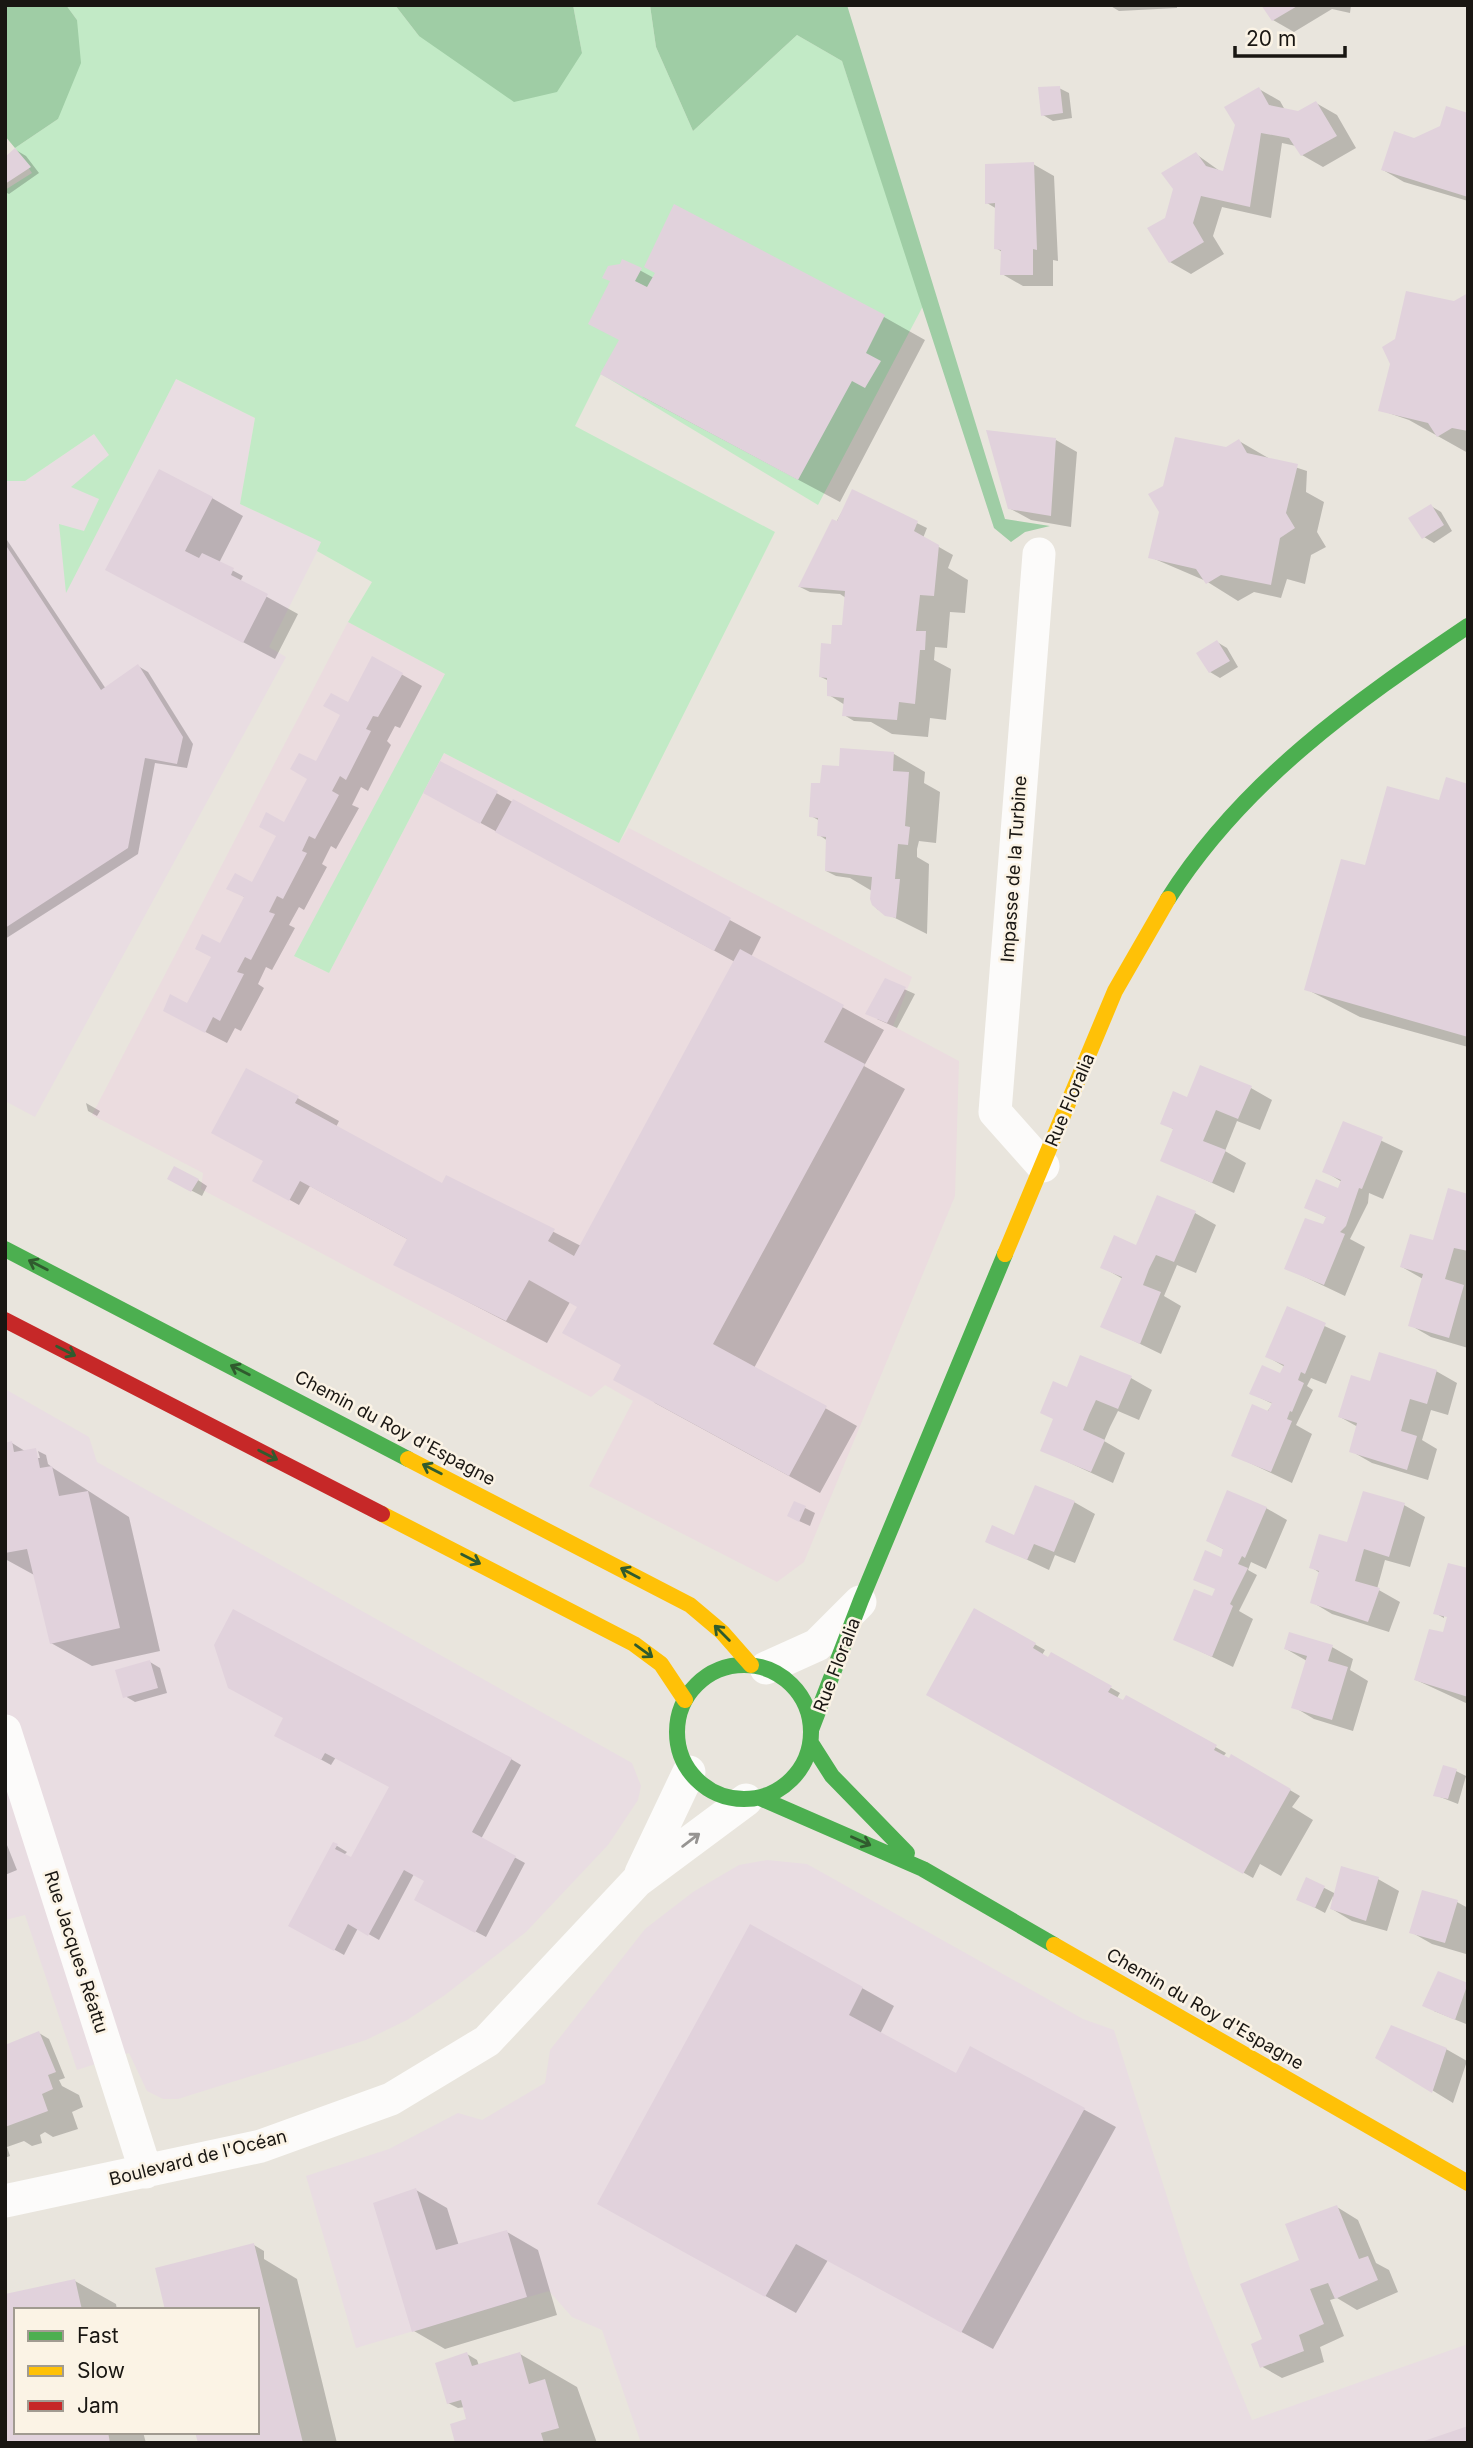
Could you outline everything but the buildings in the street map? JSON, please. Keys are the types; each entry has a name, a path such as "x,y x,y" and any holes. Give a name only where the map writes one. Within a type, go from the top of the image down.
{"street":[{"name":"Impasse de la Turbine","path":"1038,554 995,1112 1043,1166"},
{"name":"Rue Floralia","path":"811,1737 862,1600 1115,991 1166,901 1223,822 1274,769 1391,677 1468,626"},
{"name":"Rue Floralia","path":"1391,677 1468,647"},
{"name":"Chemin du Roy d'Espagne","path":"5,1249 690,1605 758,1666"},
{"path":"5,1320 634,1644 661,1664 685,1700"},
{"name":"Rue Floralia","path":"758,1666 817,1645 862,1600"},
{"path":"731,1666 758,1666 784,1677 799,1692 808,1710 811,1737 804,1762 793,1778 778,1790 753,1799 724,1797 705,1787 690,1772 680,1755 678,1718 685,1700 696,1684 712,1673 731,1666"},
{"name":"Rue Jacques Réattu","path":"5,1731 146,2172"},
{"name":"Chemin du Roy d'Espagne","path":"811,1737 832,1776 923,1869"},
{"name":"Boulevard de l'Océan","path":"637,1881 690,1772"},
{"name":"Chemin du Roy d'Espagne","path":"753,1799 923,1869 1468,2183"},
{"name":"Boulevard de l'Océan","path":"5,2201 261,2146 391,2099 487,2041 637,1881 753,1799"}],"shaded area":[{"path":"175,379 255,418 240,504 322,542 269,647 286,657 35,1117 5,1101 5,481 25,481"},
{"path":"348,622 445,674 295,957 329,973 444,753 619,843 629,828 912,977 893,1026 959,1061 955,1196 804,1562 777,1582 589,1486 633,1401 605,1385 591,1397 201,1189 203,1173 92,1115"},
{"path":"5,1389 89,1437 97,1462 632,1763 641,1786 638,1800 608,1845 526,1932 445,1995 407,2020 366,2040 178,2099 163,2099 147,2091 129,2053 77,2070 25,1915 5,1920"},
{"path":"767,1860 807,1864 1083,2019 1114,2030 1190,2269 1252,2420 1468,2344 1468,2443 641,2443 602,2330 572,2317 549,2291 356,2348 306,2176 389,2149 458,2113 482,2120 545,2083 550,2050 645,1929 693,1892 739,1865"}],"green space":[{"path":"5,5 66,5 77,20 81,63 58,119 15,148 5,136"},
{"path":"66,5 395,5 419,36 582,53 573,5 650,5 656,47 693,131 797,35 842,61 923,306 818,505 601,374 575,426 775,532 619,843 444,753 329,973 294,956 445,674 348,622 372,582 317,551 321,542 240,504 255,418 176,379 66,593 59,524 84,531 99,499 71,487 109,455 94,434 25,481 5,481 5,190 32,173 15,148 58,119 77,20"},
{"path":"395,5 573,5 582,53 557,92 514,102 419,36"},
{"path":"650,5 847,5 1005,519 1050,526 1025,532 1011,542 994,528 842,61 797,35 693,131 656,47"}],"traffic: fast":[{"path":"1168,899 1230,817 1303,747 1343,715 1468,626"},
{"path":"5,1249 408,1459"},
{"path":"811,1730 861,1600 1005,1254"},
{"path":"744,1665 770,1670 791,1685 806,1706 811,1732 806,1758 791,1779 770,1794 744,1799 718,1794 697,1779 682,1758 677,1732 682,1706 697,1685 718,1670 744,1665"},
{"path":"811,1743 832,1776 907,1853"},
{"path":"760,1798 923,1869 1054,1945"}],"traffic: slow":[{"path":"1005,1254 1115,991 1168,899"},
{"path":"408,1459 690,1605 722,1632 751,1665"},
{"path":"382,1514 634,1644 661,1664 685,1700"},
{"path":"1054,1945 1468,2183"}],"traffic: jam":[{"path":"5,1320 382,1514"}]}
